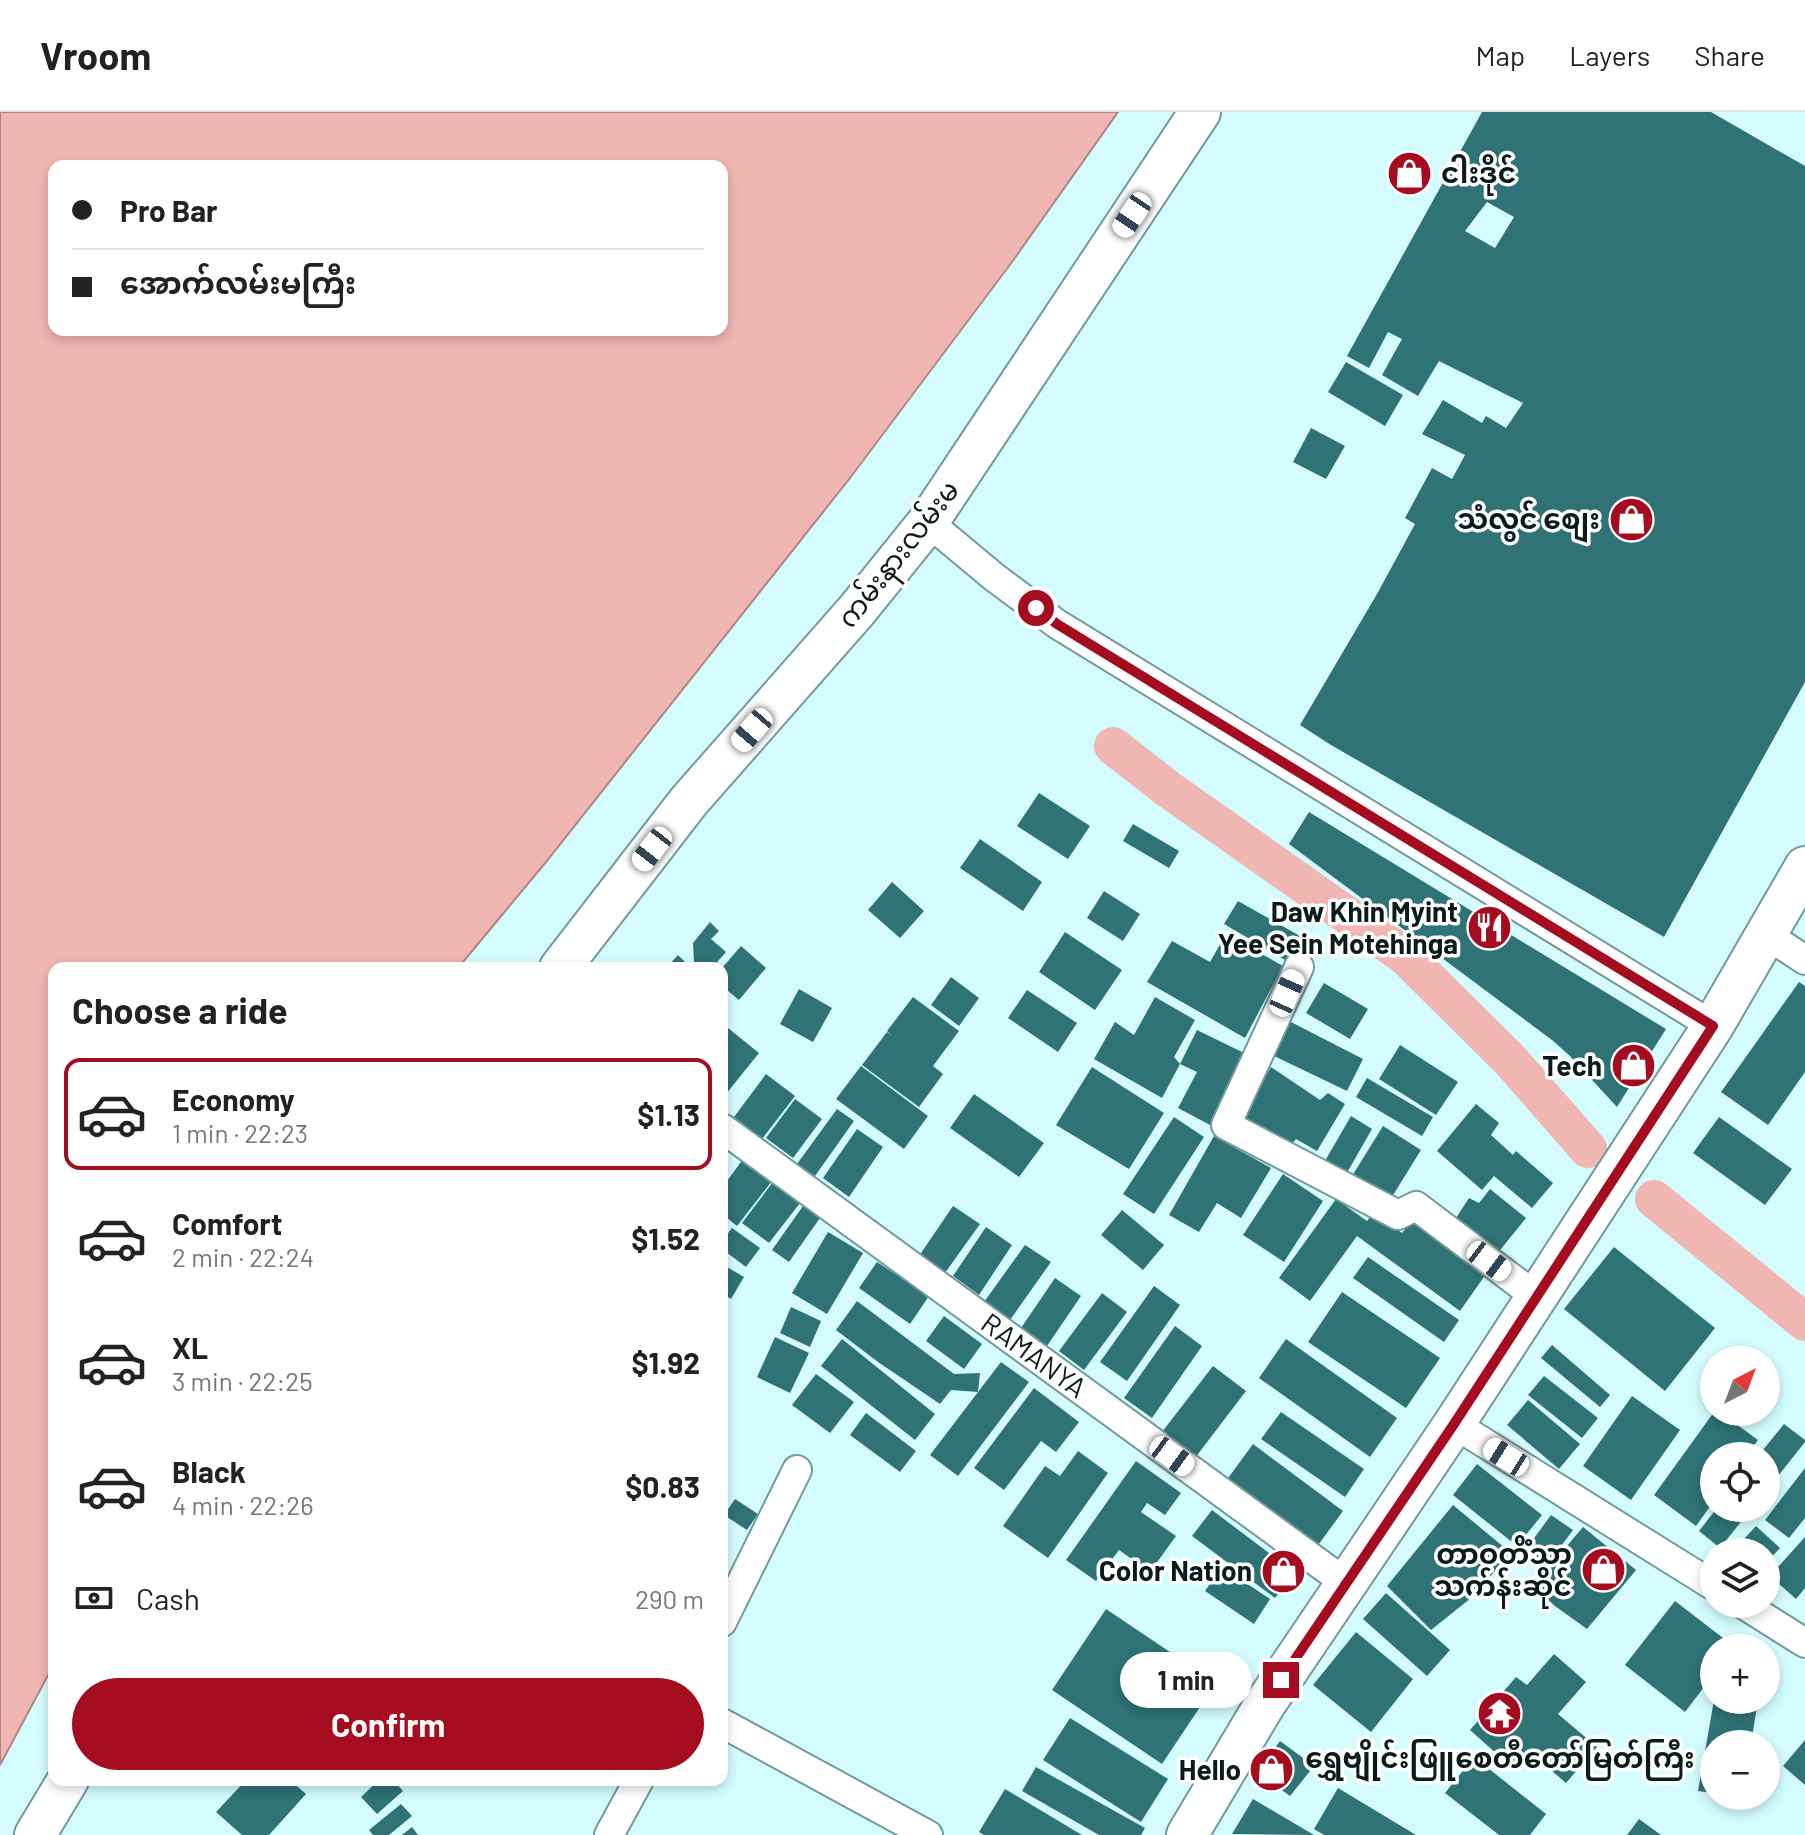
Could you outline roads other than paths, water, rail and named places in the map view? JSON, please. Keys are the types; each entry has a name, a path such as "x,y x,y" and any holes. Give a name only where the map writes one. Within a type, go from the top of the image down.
{"main road":[{"name":"ကမ်းနားလမ်းမ","path":"565,962 689,801 857,610 928,522 1200,112"},
{"path":"1187,1835 1265,1704 1538,1298 1713,1026 1805,867"},
{"path":"35,1835 64,1786"}],"street":[{"path":"928,522 1057,624 1713,1026"},
{"path":"1767,935 1805,960"},
{"path":"1299,967 1226,1125 1398,1215 1416,1206 1538,1298"},
{"name":"RAMANYA","path":"728,1132 1346,1583"},
{"path":"1454,1424 1700,1577"},
{"path":"728,1610 797,1470"},
{"path":"1765,1618 1805,1643"},
{"path":"728,1726 928,1835"},
{"path":"609,1835 636,1786"}],"waterway":[{"path":"1113,746 1168,789 1405,956 1510,1060 1588,1149"},
{"path":"1654,1199 1805,1322"}],"place":[{"name":"ငါးဒိုင်","path":"1410,173"},
{"name":"သံလွင် စျေး","path":"1631,519"},
{"name":"Daw Khin Myint Yee Sein Motehinga","path":"1489,928"},
{"name":"Tech","path":"1633,1066"},
{"name":"တာဝတိံသာ သက်န်းဆိုင်","path":"1603,1570"},
{"name":"Color Nation","path":"1283,1571"},
{"name":"ရွှေဗျိုင်းဖြူစေတီတော်မြတ်ကြီး","path":"1500,1713"},
{"name":"Hello","path":"1272,1770"}]}
